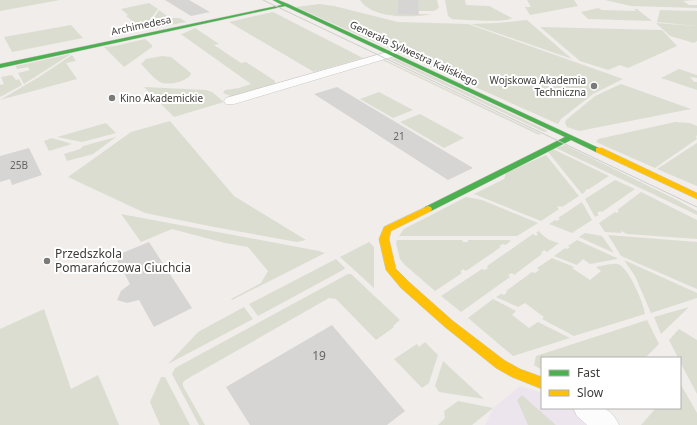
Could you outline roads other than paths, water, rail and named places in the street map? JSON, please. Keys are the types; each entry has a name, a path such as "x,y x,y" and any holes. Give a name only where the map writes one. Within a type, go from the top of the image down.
{"street":[{"name":"Generała Sylwestra Kaliskiego","path":"275,0 697,196"},
{"name":"Archimedesa","path":"0,66 286,5"},
{"path":"230,101 391,54"},
{"path":"541,383 516,373 500,364 405,286 392,270 384,239 387,229 571,137"},
{"path":"587,409 606,425"}],"tram line":[{"path":"263,0 697,207"}],"place":[{"name":"Wojskowa Akademia Techniczna","path":"594,86"},
{"name":"Kino Akademickie","path":"112,98"},
{"name":"Przedszkola Pomarańczowa Ciuchcia","path":"47,261"}]}
